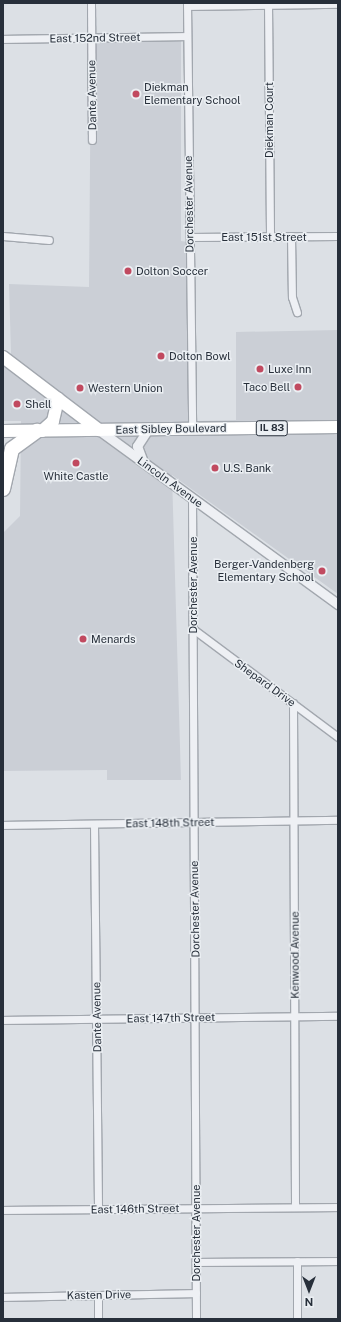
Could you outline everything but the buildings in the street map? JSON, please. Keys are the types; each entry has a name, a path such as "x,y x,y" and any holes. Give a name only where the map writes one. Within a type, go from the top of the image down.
{"highway":[{"path":"3,488 12,449 40,431"}],"main road":[{"name":"Lincoln Avenue","path":"3,357 99,430"},
{"path":"40,431 53,421 58,399"},
{"name":"East Sibley Boulevard","path":"3,431 338,427"}],"street":[{"name":"Dante Avenue","path":"91,3 92,140"},
{"path":"187,4 338,4"},
{"name":"Dorchester Avenue","path":"187,4 192,429"},
{"name":"Diekman Court","path":"268,4 270,237"},
{"name":"East 152nd Street","path":"3,39 187,36"},
{"path":"3,236 49,240"},
{"path":"291,236 292,297 297,312"},
{"name":"East 151st Street","path":"190,237 338,236"},
{"path":"144,462 137,446 148,429"},
{"name":"Lincoln Avenue","path":"99,430 338,604"},
{"name":"Dorchester Avenue","path":"192,498 196,1018 196,1319"},
{"name":"Shepard Drive","path":"193,629 338,736"},
{"name":"Kenwood Avenue","path":"293,703 295,1207"},
{"name":"East 148th Street","path":"3,825 338,820"},
{"name":"Dante Avenue","path":"94,824 98,1209"},
{"name":"East 147th Street","path":"3,1020 338,1016"},
{"name":"East 146th Street","path":"3,1210 338,1207"},
{"path":"296,1261 297,1319"},
{"path":"196,1262 338,1261"},
{"name":"Kasten Drive","path":"3,1297 196,1294"},
{"path":"98,1296 98,1319"}],"shaded area":[{"path":"91,41 181,41 181,241 195,243 196,421 236,420 236,332 338,330 338,594 172,475 181,780 107,780 107,770 3,771 3,533 20,516 21,421 3,421 3,357 11,354 9,284 89,287"}],"place":[{"name":"Diekman Elementary School","path":"136,94"},
{"name":"Dolton Soccer","path":"128,271"},
{"name":"Dolton Bowl","path":"161,356"},
{"name":"Luxe Inn","path":"260,369"},
{"name":"Taco Bell","path":"298,387"},
{"name":"Western Union","path":"80,388"},
{"name":"Shell","path":"17,404"},
{"name":"White Castle","path":"76,463"},
{"name":"U.S. Bank","path":"215,468"},
{"name":"Berger-Vandenberg Elementary School","path":"322,571"},
{"name":"Menards","path":"83,639"}]}
